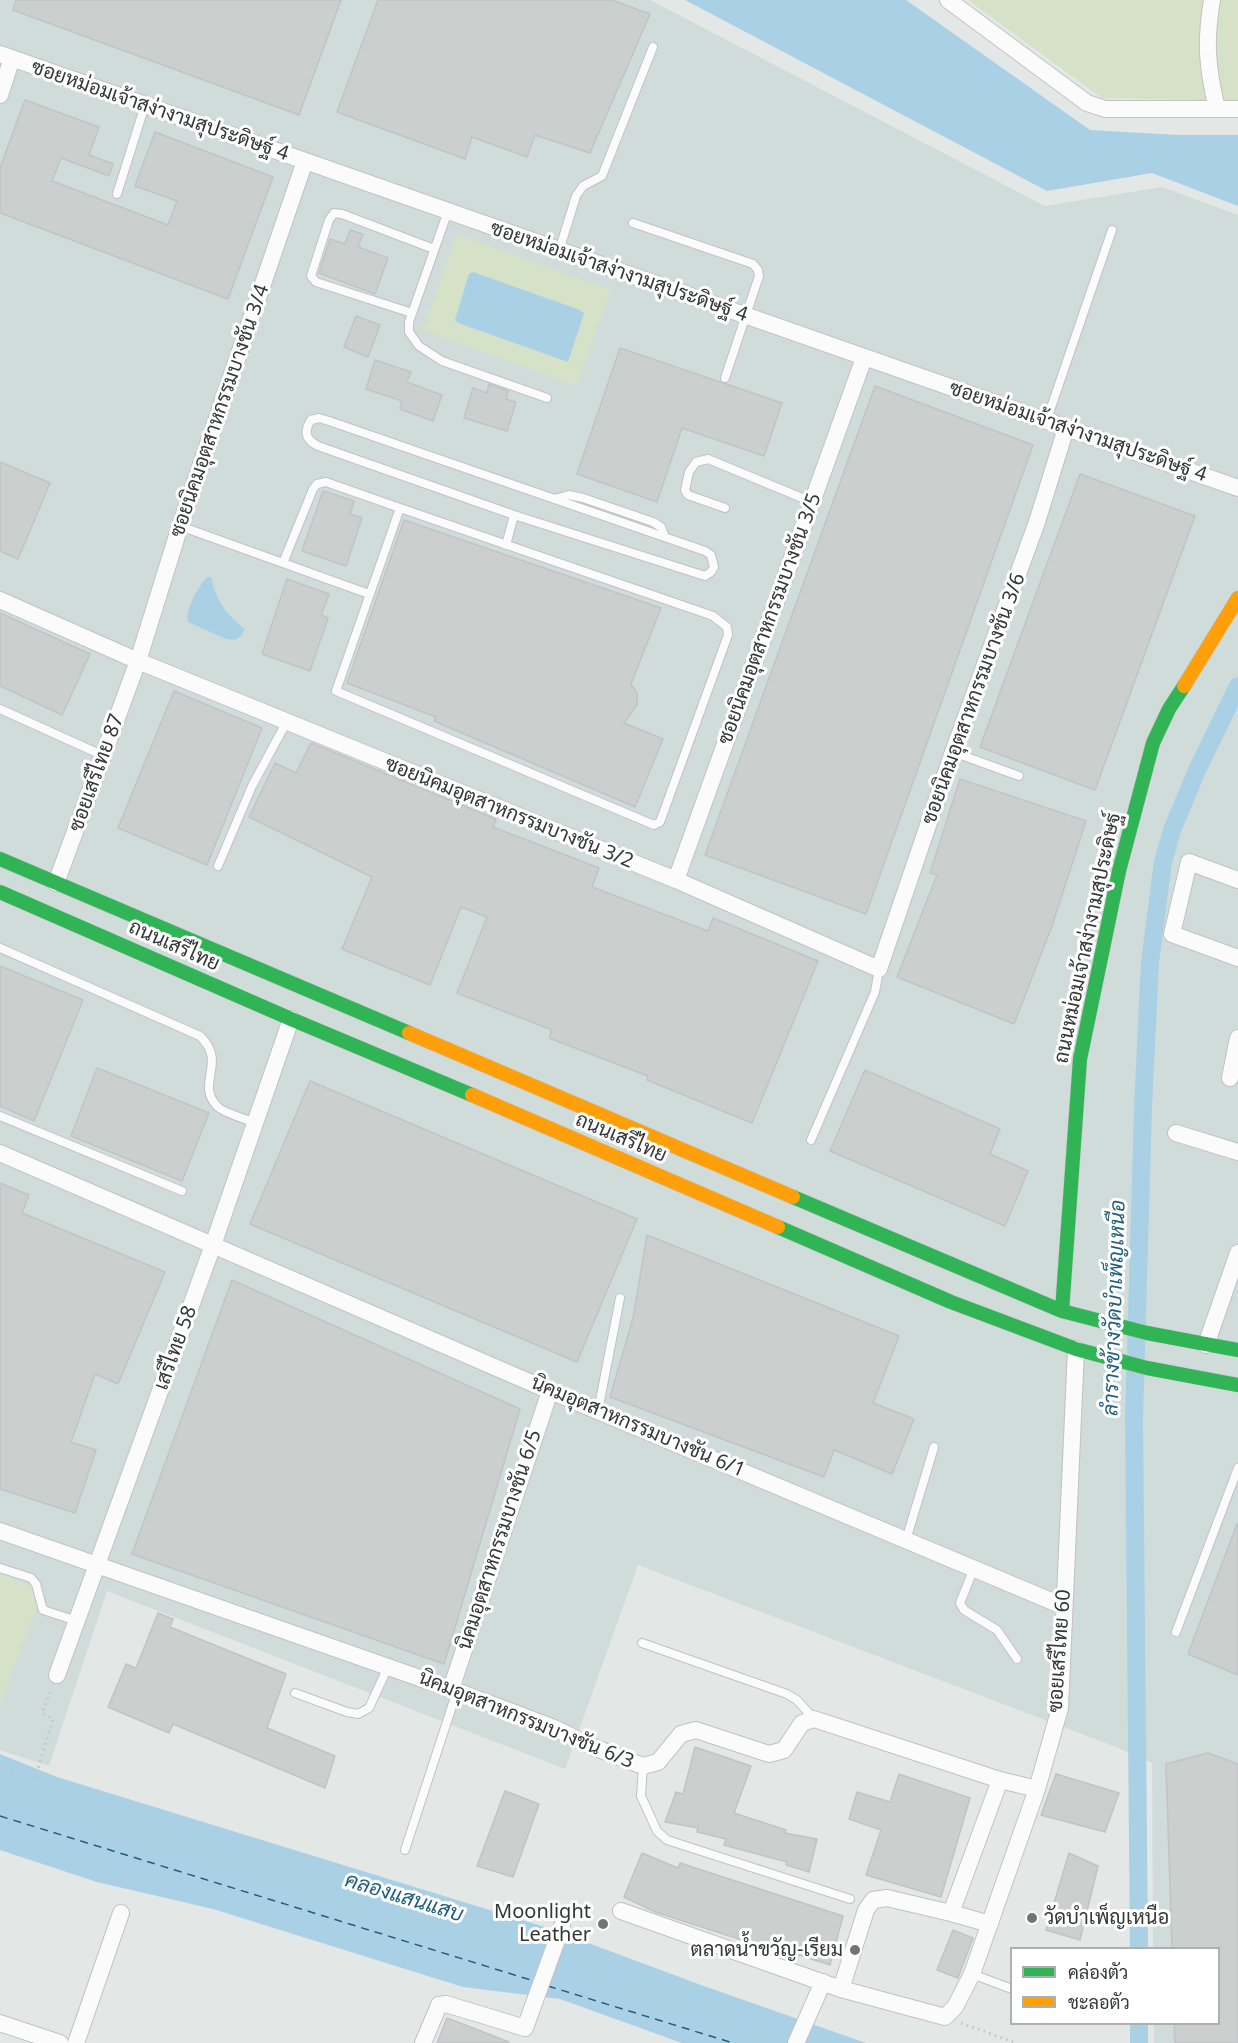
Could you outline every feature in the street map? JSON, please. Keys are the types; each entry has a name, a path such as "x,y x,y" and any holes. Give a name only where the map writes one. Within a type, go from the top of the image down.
{"main road":[{"name":"ถนนหม่อมเจ้าสง่างามสุประดิษฐ์","path":"1062,1311 1080,1059 1119,871 1153,743 1169,709 1236,606"},
{"name":"ถนนเสรีไทย","path":"0,859 51,897 291,1019 951,1302 1076,1349 1147,1368 1238,1385"},
{"name":"ถนนเสรีไทย","path":"0,891 51,897 1062,1311 1147,1333 1238,1350"}],"street":[{"path":"948,0 1087,103 1105,109 1238,109"},
{"path":"1212,0 1207,42 1209,74 1217,109"},
{"path":"0,95 6,56"},
{"name":"ซอยหม่อมเจ้าสง่างามสุประดิษฐ์ 4","path":"6,56 1238,488"},
{"name":"ซอยนิคมอุตสาหกรรมบางชัน 3/4","path":"138,662 180,526 305,161"},
{"name":"ซอยนิคมอุตสาหกรรมบางชัน 3/5","path":"676,880 864,358"},
{"name":"ซอยนิคมอุตสาหกรรมบางชัน 3/6","path":"879,969 953,752 1037,522 1066,428"},
{"name":"ซอยนิคมอุตสาหกรรมบางชัน 3/2","path":"0,600 138,662 676,880 879,969"},
{"name":"ซอยเสรีไทย 87","path":"51,897 138,662"},
{"path":"1238,880 1189,862 1172,934 1238,958"},
{"name":"เสรีไทย 58","path":"57,1675 213,1245 291,1019"},
{"path":"1230,1078 1238,1038"},
{"path":"1176,1133 1238,1152"},
{"name":"นิคมอุตสาหกรรมบางชัน 6/1","path":"0,1153 550,1391 1063,1606"},
{"path":"1206,1345 1238,1253"},
{"name":"ซอยเสรีไทย 60","path":"950,2012 972,1974 1037,1789 1060,1708 1076,1349"},
{"name":"นิคมอุตสาหกรรมบางชัน 6/5","path":"454,1690 550,1391"},
{"name":"นิคมอุตสาหกรรมบางชัน 6/3","path":"0,1531 454,1690 554,1728 643,1767 658,1762 681,1734 696,1730 769,1754 784,1750 802,1723 814,1719"},
{"path":"814,1719 1000,1780 1037,1789"},
{"path":"951,1913 1000,1780"},
{"path":"841,1989 866,1910 873,1900 887,1898 990,1924"},
{"path":"621,1911 841,1989 950,2012"},
{"path":"76,2043 121,1913"},
{"path":"423,2043 439,2005 446,2004 525,2028 562,1927"},
{"path":"796,2043 823,1982"},
{"path":"0,2023 60,2043"}],"lane":[{"path":"559,250 576,196 583,186 602,176 653,47"},
{"path":"117,194 145,105"},
{"path":"448,211 409,322 409,332 419,346 442,361 547,398"},
{"path":"412,313 316,282 311,276 329,220 334,213 342,214 434,249"},
{"path":"633,223 753,264 758,270 759,276 747,317 724,378"},
{"path":"1046,422 1112,230"},
{"path":"319,418 553,499 569,495 583,498 653,522 661,527 665,537 711,555 714,567 705,576 514,515 318,446 310,442 306,435 306,428 311,420 319,418"},
{"path":"725,508 688,495 685,490 689,472 696,462 708,459 812,502"},
{"path":"283,563 313,489 317,484 327,483 400,508 506,545 713,616 727,627 728,635 660,822 654,825 336,691 400,508"},
{"path":"506,545 514,515"},
{"path":"180,526 369,594"},
{"path":"0,710 104,756"},
{"path":"218,866 252,786 286,723"},
{"path":"953,752 1019,776"},
{"path":"0,948 200,1036 209,1045 213,1059 208,1085 210,1096 218,1107 256,1123"},
{"path":"810,1140 875,992 879,969"},
{"path":"0,1116 182,1191"},
{"path":"598,1411 620,1298"},
{"path":"906,1540 934,1447"},
{"path":"1176,1632 1238,1468"},
{"path":"0,1568 31,1578 36,1584 43,1610 77,1621"},
{"path":"974,1568 960,1604 964,1610 997,1630 1017,1659"},
{"path":"642,1643 787,1694 797,1700 814,1719"},
{"path":"295,1693 346,1712 358,1714 369,1708 387,1667"},
{"path":"405,1850 454,1690"},
{"path":"643,1767 641,1796 657,1832 667,1840 850,1899"},
{"path":"972,1974 1010,1989"}],"path":[{"path":"0,1766 35,1778 53,1719 42,1713 57,1675"},
{"path":"950,2012 1016,2043"}],"shaded area":[{"path":"0,0 650,0 1045,206 1162,187 1238,215 1238,2043 1154,2043 1154,2025 1220,2025 1220,1947 1153,1947 1152,1763 1116,1747 638,1565 565,1769 107,1591 49,1766 0,1750"}],"green space":[{"path":"968,0 1238,0 1238,101 1102,98"},
{"path":"457,234 611,290 576,386 423,330","holes":["468,277 583,318 568,362 455,320"]},
{"path":"0,1574 43,1591 0,1704"}],"water":[{"path":"685,0 906,0 1090,130 1178,135 1238,135 1238,206 1152,173 1047,191"},
{"path":"473,272 584,313 568,362 458,323 455,320 469,274"},
{"path":"207,577 211,577 215,593 223,606 245,629 235,640 226,639 188,622 193,598"},
{"name":"คลองแสนแสบ","path":"0,1754 57,1777 548,1928 866,2043 682,2043 560,1999 463,1987 213,1909 97,1882 0,1850"}],"building":[{"path":"16,0 341,0 299,115 13,10"},
{"path":"378,0 612,0 650,14 590,153 535,135 527,157 472,137 465,159 337,112"},
{"path":"25,100 99,127 89,155 113,164 109,176 61,158 52,181 168,225 177,201 135,186 155,132 273,177 228,299 0,213 0,168"},
{"path":"350,230 363,234 358,247 388,258 375,294 319,273 330,239 345,244"},
{"path":"356,316 380,325 368,357 344,347"},
{"path":"620,348 782,403 764,456 682,428 657,502 577,474"},
{"path":"375,360 411,372 407,382 442,395 433,421 400,409 402,401 366,389"},
{"path":"489,384 508,391 506,399 516,402 507,431 464,418 473,388 487,393"},
{"path":"875,386 1033,445 866,914 705,855"},
{"path":"0,462 50,483 18,559 0,551"},
{"path":"1080,474 1195,516 1095,790 980,747"},
{"path":"323,491 354,501 350,514 362,518 346,566 302,551"},
{"path":"404,520 661,608 631,684 637,693 637,705 624,723 663,739 635,807 434,721 436,717 347,683"},
{"path":"287,579 329,594 321,615 328,618 310,671 262,654"},
{"path":"0,613 90,654 62,715 0,686"},
{"path":"174,691 262,728 207,865 118,828"},
{"path":"311,743 496,819 493,827 599,868 592,887 708,931 713,918 818,961 752,1123 647,1080 648,1076 549,1038 552,1030 457,993 487,917 461,907 430,985 342,949 372,877 249,817 275,763 296,773"},
{"path":"960,779 1086,821 1052,926 1014,1024 897,977 937,875 930,873"},
{"path":"0,966 83,1000 34,1121 0,1106"},
{"path":"97,1068 209,1113 182,1181 71,1136"},
{"path":"865,1070 1000,1129 990,1154 1028,1171 1005,1226 830,1151"},
{"path":"310,1081 637,1219 577,1362 250,1224"},
{"path":"0,1183 29,1195 22,1213 165,1272 118,1384 95,1374 71,1442 96,1450 75,1513 0,1489"},
{"path":"647,1235 899,1336 873,1403 914,1419 892,1474 834,1450 824,1477 610,1397 633,1318"},
{"path":"232,1280 520,1409 444,1664 132,1554"},
{"path":"1238,1524 1238,1675 1188,1654"},
{"path":"158,1613 173,1619 170,1627 286,1674 267,1728 335,1756 325,1788 173,1724 169,1733 108,1707 126,1664 136,1668"},
{"path":"695,1747 751,1766 734,1813 786,1830 785,1833 817,1839 809,1872 786,1865 787,1862 724,1845 726,1839 697,1832 698,1828 665,1822 676,1792 683,1794"},
{"path":"1208,1753 1238,1764 1238,2043 1175,2043 1174,2025 1220,2025 1220,1947 1172,1947 1166,1764"},
{"path":"899,1774 970,1798 941,1897 866,1875 881,1830 849,1819 857,1792 890,1802"},
{"path":"1056,1774 1119,1793 1105,1832 1041,1815"},
{"path":"505,1791 539,1804 513,1877 477,1866"},
{"path":"642,1853 678,1868 680,1863 843,1916 830,1965 799,1955 798,1958 655,1912 624,1897"},
{"path":"1069,1853 1098,1866 1080,1940 1046,1930"},
{"path":"953,1930 973,1938 958,1978 937,1970"},
{"path":"447,2018 509,2042 437,2043"}],"waterway":[{"name":"ลำรางข้างวัดบำเพ็ญเหนือ","path":"1139,1947 1134,1418 1143,1108 1150,962 1163,862 1172,830 1198,768 1238,686"},
{"name":"ลำรางข้างวัดบำเพ็ญเหนือ","path":"1139,2025 1139,2043"}],"ferry route":[{"path":"0,1816 534,1981"},
{"path":"548,1986 733,2043"}],"traffic: fast":[{"path":"1062,1311 1080,1059 1119,871 1153,743 1169,709 1184,686"},
{"path":"0,859 409,1033"},
{"path":"0,892 472,1095"},
{"path":"793,1197 1062,1311 1147,1333 1238,1350"},
{"path":"778,1227 951,1302 1076,1349 1147,1368 1238,1385"}],"traffic: slow":[{"path":"1184,686 1238,598"},
{"path":"409,1033 793,1197"},
{"path":"472,1095 778,1227"}],"place":[{"name":"วัดบำเพ็ญเหนือ","path":"1032,1918"},
{"name":"Moonlight Leather","path":"603,1924"},
{"name":"ตลาดน้ำขวัญ-เรียม","path":"855,1950"}]}
